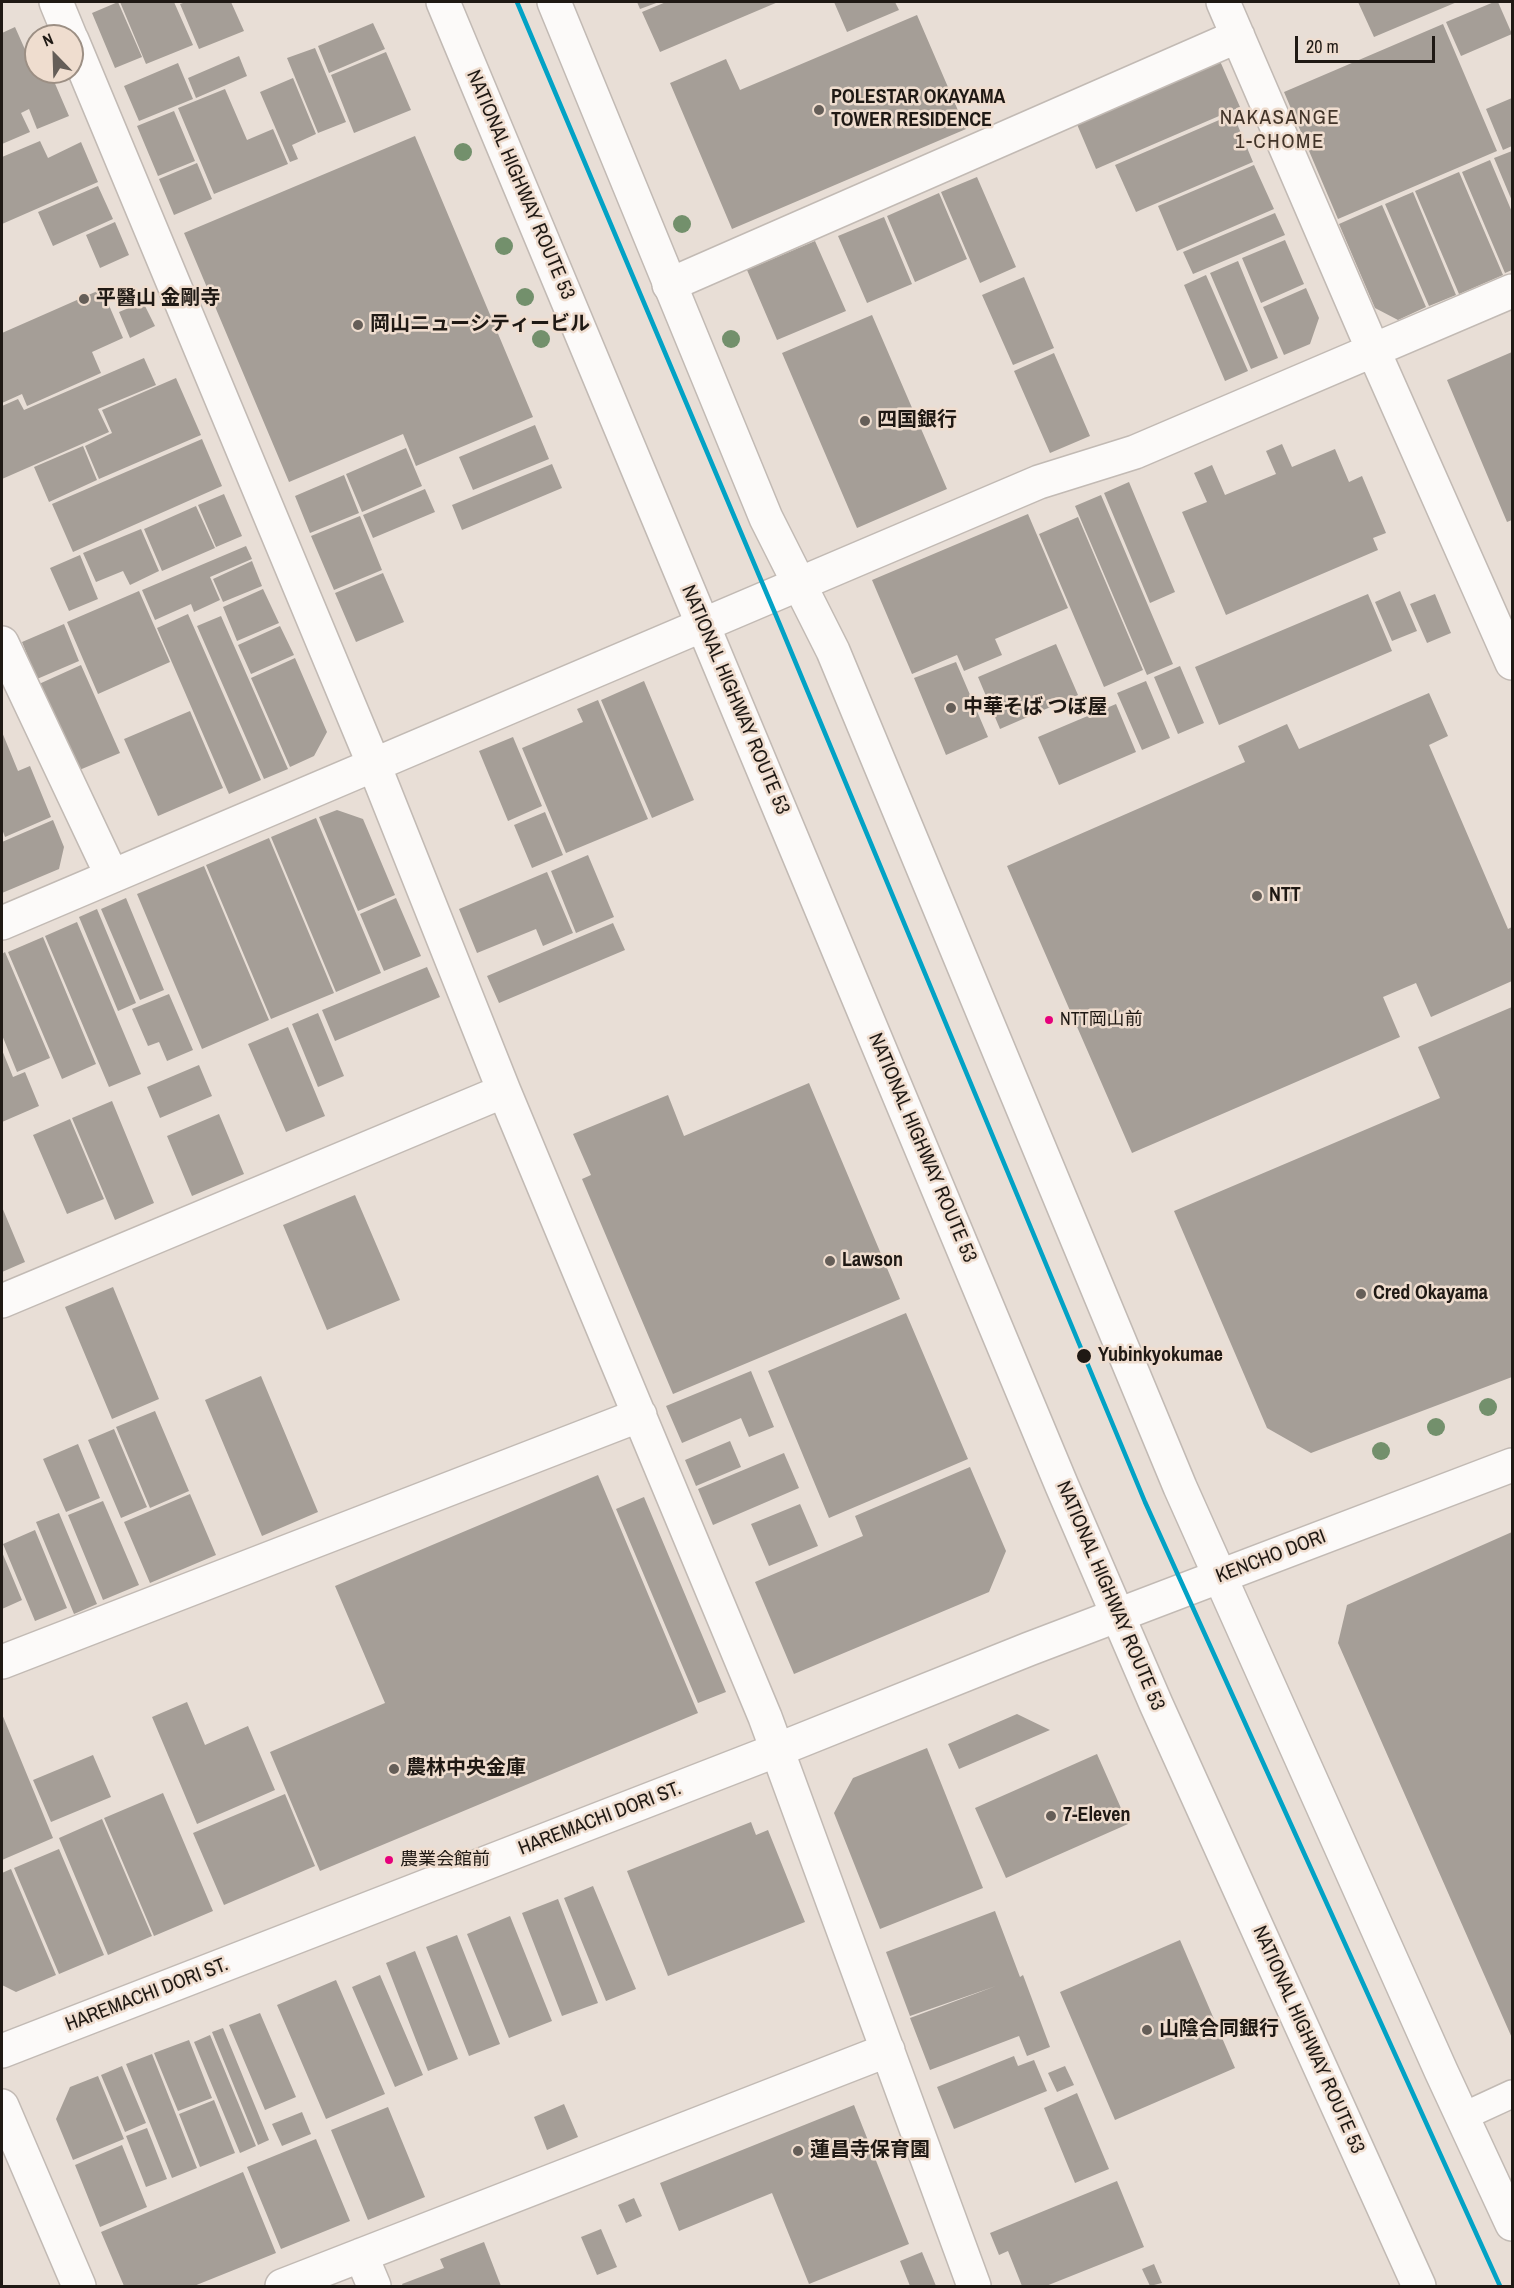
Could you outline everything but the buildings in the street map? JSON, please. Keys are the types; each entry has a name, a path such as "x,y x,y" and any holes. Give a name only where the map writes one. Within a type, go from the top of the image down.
{"main road":[{"path":"56,2 65,24"},
{"name":"NATIONAL HIGHWAY ROUTE 53","path":"443,2 1062,1486 1156,1704 1419,2286"},
{"path":"554,2 766,518 838,662 1156,1432 1512,2224"},
{"path":"1224,2 1512,663"},
{"path":"669,285 1238,36"},
{"path":"84,69 374,765 504,1091 777,1750 974,2286"},
{"path":"2,923 1039,482 1135,452 1512,291"},
{"path":"2,643 112,876"},
{"path":"2,1301 504,1091"},
{"path":"2,1662 640,1415"},
{"name":"KENCHO DORI","path":"1029,1649 1512,1466"},
{"name":"HAREMACHI DORI ST.","path":"2,2051 777,1750 1029,1649"},
{"path":"282,2286 888,2050"},
{"path":"2,2106 79,2286"},
{"path":"361,2255 374,2286"}],"lane":[{"path":"1462,2116 1512,2094"}],"transit line":[{"path":"517,2 780,625 1145,1502 1500,2286"}],"place":[{"name":"POLESTAR OKAYAMA TOWER RESIDENCE","path":"819,110"},
{"name":"平醫山 金剛寺","path":"84,299"},
{"name":"岡山ニューシティービル","path":"358,325"},
{"name":"四国銀行","path":"865,421"},
{"name":"中華そば つぼ屋","path":"951,708"},
{"name":"NTT","path":"1257,896"},
{"name":"NTT岡山前","path":"1049,1020"},
{"name":"Lawson","path":"830,1261"},
{"name":"Cred Okayama","path":"1361,1294"},
{"name":"Yubinkyokumae","path":"1084,1356"},
{"name":"農林中央金庫","path":"394,1769"},
{"name":"7-Eleven","path":"1051,1816"},
{"name":"農業会館前","path":"389,1860"},
{"name":"山陰合同銀行","path":"1147,2030"},
{"name":"蓮昌寺保育園","path":"798,2151"}],"district":[{"name":"NAKASANGE 1-CHOME","path":"1280,130"}]}
